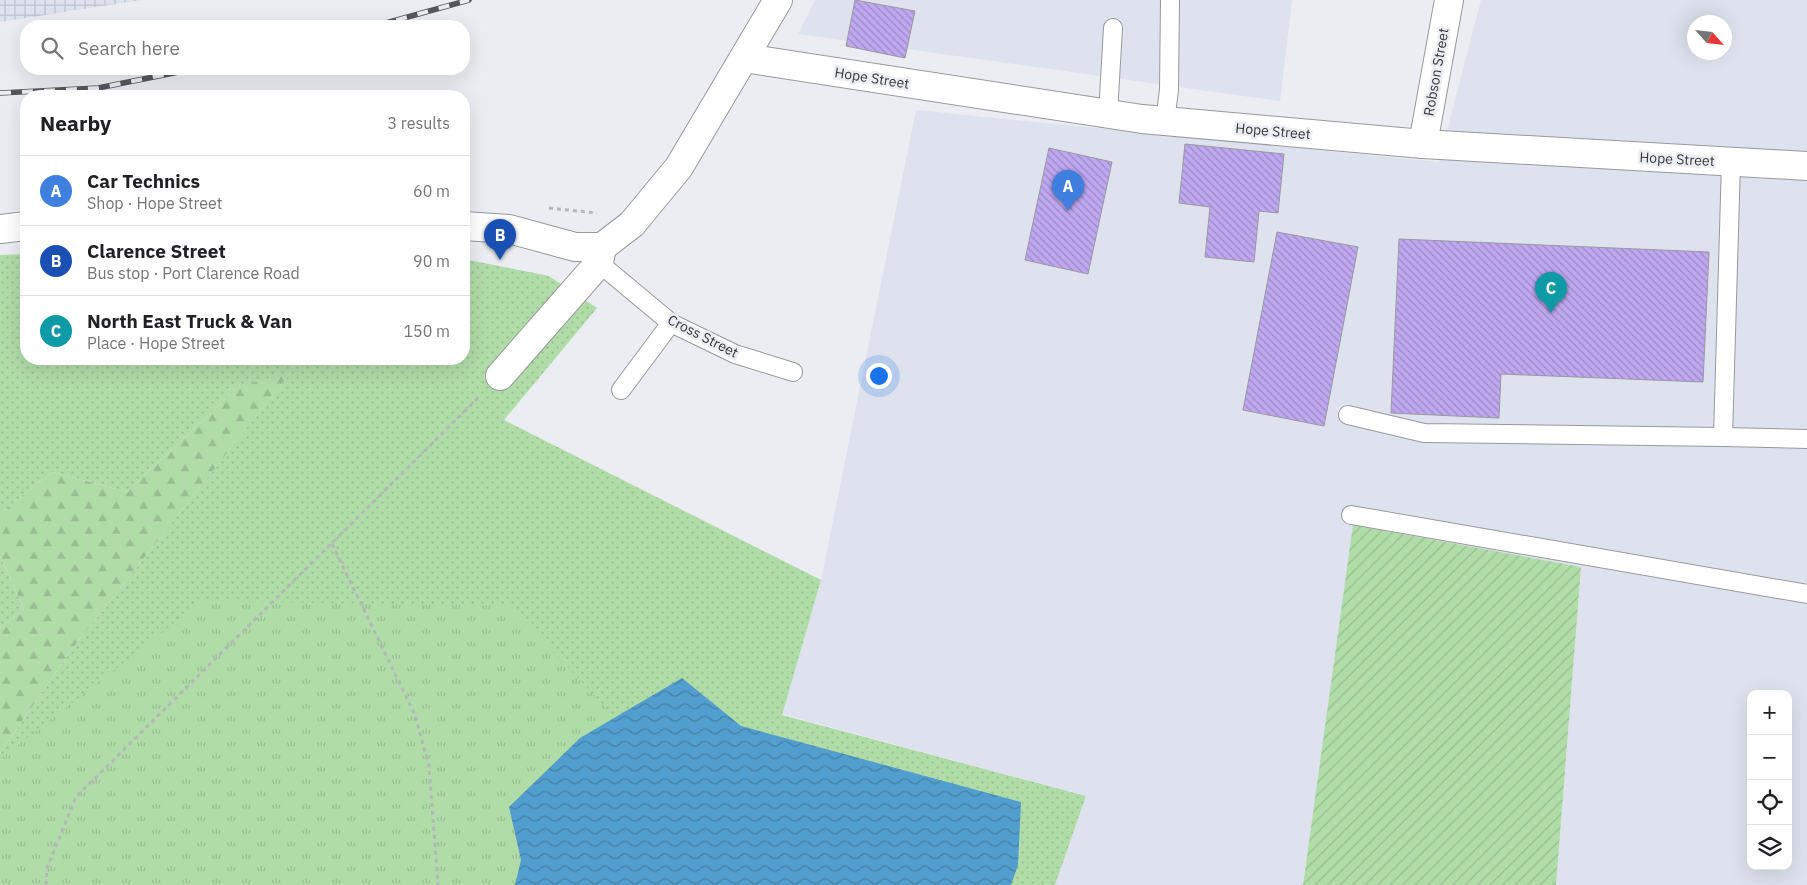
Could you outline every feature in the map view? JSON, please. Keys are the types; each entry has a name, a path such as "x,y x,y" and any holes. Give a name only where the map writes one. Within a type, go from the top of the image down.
{"main road":[{"path":"500,376 601,255 632,224 679,167 778,0"},
{"name":"Robson Street","path":"1423,144 1450,0"},
{"name":"Hope Street","path":"744,58 1108,114 1165,121 1423,144 1807,166"},
{"path":"0,228 20,226"},
{"path":"470,226 509,229 601,255"}],"lane":[{"path":"1165,121 1169,90 1170,0"},
{"path":"1108,114 1113,28"},
{"path":"1723,437 1731,162"},
{"name":"Cross Street","path":"601,255 671,323 735,354 793,372"},
{"path":"621,390 671,323"},
{"path":"1348,415 1424,433 1807,439"},
{"path":"1351,515 1807,594"}],"path":[{"path":"547,208 606,214"},
{"path":"46,885 46,868 76,797 500,376"},
{"path":"332,544 415,715 429,766 438,885"}],"shaded area":[{"path":"0,0 142,0 0,22"},
{"path":"815,0 1292,0 1280,101 798,34"},
{"path":"1481,0 1807,0 1807,885 1556,885 1581,567 1354,525 1303,885 1055,885 1086,796 782,714 821,580 916,110 1439,162"}],"green space":[{"path":"20,254 20,365 470,365 470,260 549,276 597,308 504,420 821,580 782,715 1086,796 1055,885 0,885 0,753 72,649 290,373 238,387 127,492 52,472 0,514 0,255"},
{"path":"291,372 72,649 0,753 0,628 24,609 0,556 0,514 52,472 127,492 238,387"},
{"path":"1353,525 1581,567 1556,885 1303,885"},
{"path":"0,556 24,609 0,628"},
{"path":"203,601 510,606 773,885 0,885 0,759"}],"water":[{"path":"682,678 741,726 1021,802 1018,865 1011,885 515,885 521,860 509,807 580,738"}],"building":[{"path":"855,0 915,11 905,58 846,46"},
{"path":"1185,144 1284,154 1278,213 1259,211 1254,262 1205,257 1210,207 1179,203"},
{"path":"1049,148 1112,162 1088,274 1025,260"},
{"path":"1277,232 1358,247 1324,426 1243,410"},
{"path":"1399,239 1709,252 1703,382 1501,374 1499,418 1391,413"}],"railway":[{"path":"397,20 469,0"},
{"path":"59,90 98,88 164,75"},
{"path":"0,93 20,92"}],"place":[{"name":"Car Technics","path":"1068,211"},
{"name":"Clarence Street","path":"500,260"},
{"name":"North East Truck & Van","path":"1551,313"}]}
